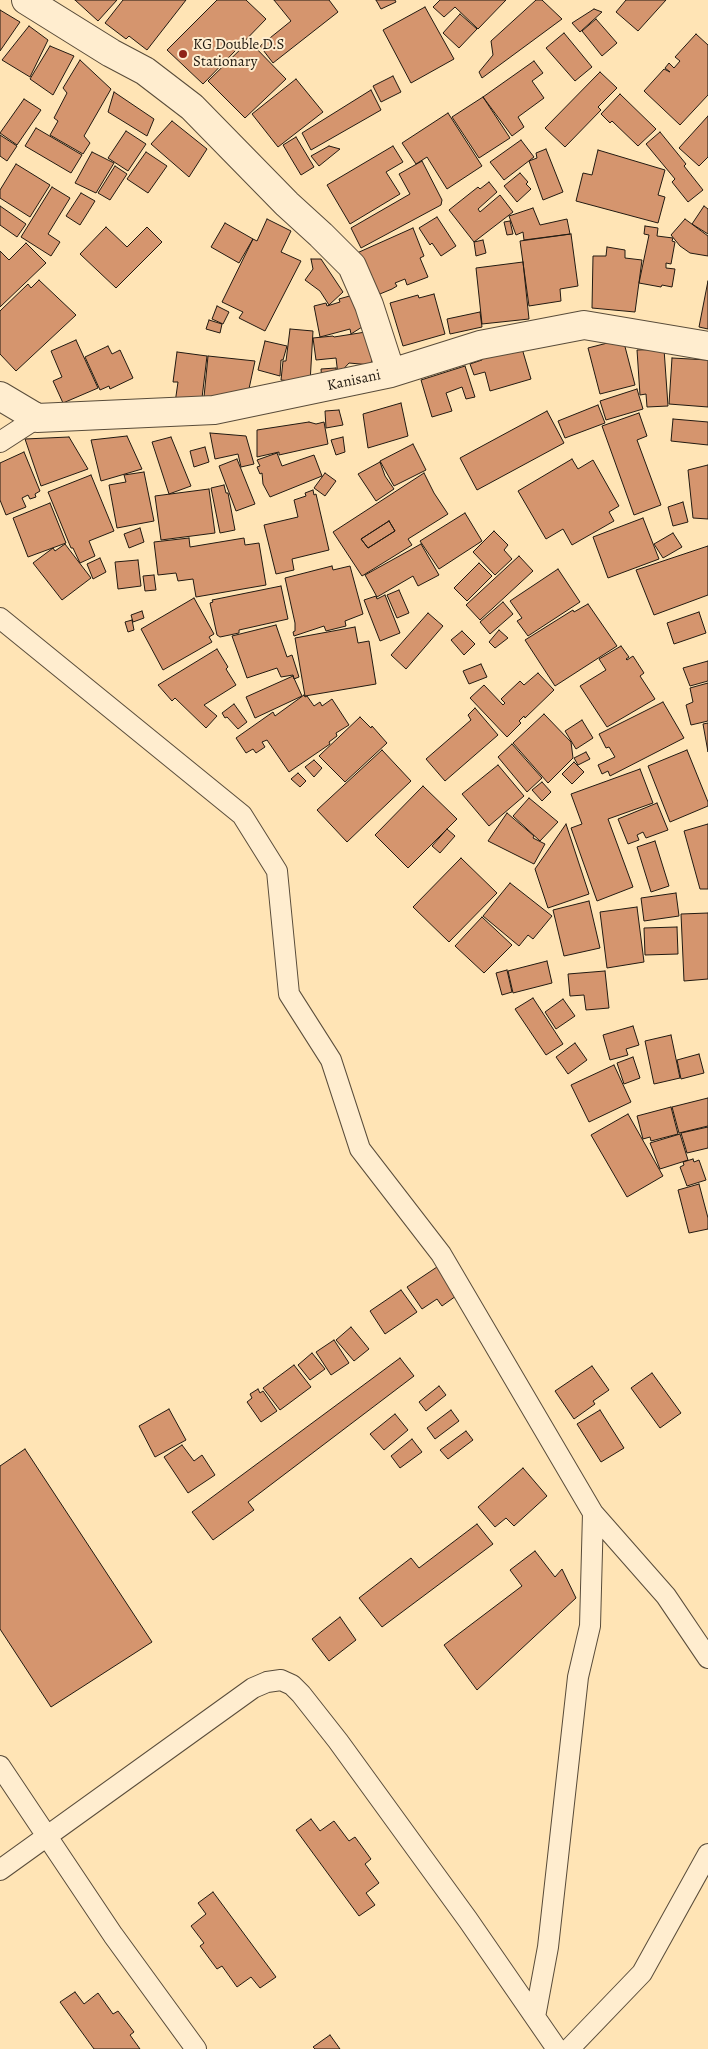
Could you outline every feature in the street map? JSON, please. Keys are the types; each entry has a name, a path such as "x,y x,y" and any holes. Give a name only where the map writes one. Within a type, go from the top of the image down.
{"street":[{"path":"26,0 111,53 145,70 192,107 287,204 321,234 352,266 369,305 391,373"},
{"name":"Kanisani","path":"37,418 214,410 391,373 480,345 584,325 708,346"},
{"path":"0,396 37,418"}],"lane":[{"path":"0,442 37,418"},
{"path":"0,618 242,815 277,871 289,994 331,1060 360,1149 441,1254 593,1513 666,1596 708,1658"},
{"path":"535,2017 548,1947 578,1677 590,1626 593,1513"},
{"path":"0,1870 253,1688 267,1682 281,1680 292,1685 301,1694 338,1741 468,1920 557,2049"},
{"path":"0,1766 113,1935 196,2049"},
{"path":"569,2049 642,1973 708,1854"}],"building":[{"path":"75,0 117,0 98,21"},
{"path":"123,0 186,0 147,50 129,36 126,39 105,23"},
{"path":"217,0 246,0 266,19 203,84 167,50"},
{"path":"274,0 329,0 338,12 273,63 260,46 291,21"},
{"path":"376,0 395,0 396,2 381,9"},
{"path":"440,0 506,0 478,29 455,7 444,17 433,7"},
{"path":"536,0 542,0 562,19 482,78 479,72 493,55 491,41"},
{"path":"626,0 666,0 638,31 616,12"},
{"path":"425,7 454,59 411,83 383,30"},
{"path":"594,9 602,12 580,32 572,23"},
{"path":"0,10 20,22 0,51"},
{"path":"460,14 477,29 459,48 443,33"},
{"path":"596,19 617,43 602,56 582,31"},
{"path":"29,26 48,40 30,77 2,60"},
{"path":"564,33 592,67 575,81 546,48"},
{"path":"696,34 708,45 708,95 680,125 644,91 664,69 670,72 665,68 669,63 674,68 680,61 675,57"},
{"path":"249,41 286,79 245,118 208,81"},
{"path":"50,46 74,56 53,95 30,79"},
{"path":"80,60 111,89 84,136 90,143 83,154 50,135 58,121 54,118 67,93 63,88"},
{"path":"534,61 543,73 532,81 544,98 518,117 524,127 512,136 483,97"},
{"path":"600,72 617,88 598,107 601,110 565,147 545,128"},
{"path":"393,76 401,92 381,102 373,86"},
{"path":"296,79 323,112 278,147 252,114"},
{"path":"371,90 381,110 311,150 302,133"},
{"path":"114,92 154,119 147,136 108,112"},
{"path":"620,94 656,129 638,146 612,121 610,123 601,114"},
{"path":"483,97 510,138 479,158 452,117"},
{"path":"24,99 41,110 17,145 0,133"},
{"path":"448,113 482,166 447,189 427,157 416,164 402,143"},
{"path":"708,116 708,157 699,166 679,148"},
{"path":"172,121 207,149 189,177 151,144"},
{"path":"36,128 82,155 71,173 25,146"},
{"path":"126,131 146,144 128,171 108,158"},
{"path":"660,132 686,164 684,166 703,190 688,202 672,182 675,179 646,144"},
{"path":"0,135 17,146 7,161 0,156"},
{"path":"296,137 314,167 301,175 283,145"},
{"path":"521,140 534,157 504,180 490,162"},
{"path":"329,146 340,149 319,166 311,156"},
{"path":"393,146 403,162 386,172 400,194 350,224 327,185"},
{"path":"546,149 563,192 543,200 529,161 537,158 536,153"},
{"path":"598,150 665,170 658,195 665,197 658,223 576,201 583,173 592,175"},
{"path":"92,152 114,163 96,193 75,183"},
{"path":"146,152 167,166 148,193 127,179"},
{"path":"422,161 442,200 441,205 361,248 351,228 410,194 399,174"},
{"path":"16,164 50,185 30,217 0,198 0,190"},
{"path":"115,166 127,174 110,200 98,193"},
{"path":"520,173 531,189 517,202 504,186"},
{"path":"489,182 497,192 478,209 480,212 500,195 513,212 474,242 449,210 478,187 480,189"},
{"path":"52,187 70,198 48,234 60,242 51,256 21,237"},
{"path":"81,193 95,201 80,225 66,216"},
{"path":"0,206 26,224 17,237 0,225"},
{"path":"704,206 708,209 708,234 692,224"},
{"path":"533,208 540,225 567,219 570,234 524,240 523,232 516,235 509,216"},
{"path":"437,217 456,246 441,256 432,243 430,245 419,228"},
{"path":"267,219 291,231 281,252 301,261 265,331 239,318 243,312 222,302 253,239 257,241"},
{"path":"685,219 708,236 708,256 690,253 680,246 671,235"},
{"path":"510,221 513,234 507,235 504,222"},
{"path":"225,223 253,239 239,263 211,247"},
{"path":"645,226 658,228 657,236 673,238 672,241 675,242 671,264 666,263 666,268 675,269 672,287 639,283 649,235 644,234"},
{"path":"106,227 127,247 147,227 162,242 116,288 80,254"},
{"path":"413,228 424,256 420,258 428,277 407,285 405,279 395,283 397,286 392,289 375,296 357,253"},
{"path":"571,234 578,286 560,289 561,301 529,306 520,241"},
{"path":"483,240 486,253 476,256 474,242"},
{"path":"26,243 46,263 0,307 0,251 9,260"},
{"path":"607,247 625,250 625,258 642,260 635,312 592,308 593,256 606,256"},
{"path":"311,259 321,259 343,292 329,305 320,291 305,280 313,269"},
{"path":"523,262 529,319 482,324 476,268"},
{"path":"39,280 76,315 16,371 0,354 0,311 28,284 31,288"},
{"path":"708,281 708,329 699,327"},
{"path":"434,294 445,334 403,346 390,303 418,295 419,298"},
{"path":"353,295 362,327 351,334 350,329 320,337 314,306 326,303 327,306 340,302 339,299"},
{"path":"217,306 229,312 223,324 212,319"},
{"path":"480,312 482,327 450,334 447,319"},
{"path":"209,320 222,324 220,333 206,329"},
{"path":"290,329 313,331 310,383 281,380 283,361 286,361"},
{"path":"372,331 374,349 371,365 349,363 338,375 336,358 316,360 313,338"},
{"path":"623,339 635,385 600,394 588,348"},
{"path":"76,340 98,388 63,403 53,381 62,377 51,351"},
{"path":"265,341 287,346 283,360 281,360 280,376 258,370"},
{"path":"521,345 531,379 490,391 485,372 474,375 470,364 482,360 481,357"},
{"path":"108,346 112,354 120,350 133,378 110,389 109,386 100,390 85,357"},
{"path":"664,349 668,406 647,407 646,394 640,395 637,350"},
{"path":"177,352 207,356 202,398 175,403 178,382 173,382"},
{"path":"208,356 255,361 247,398 204,397"},
{"path":"672,358 708,360 708,407 669,404"},
{"path":"465,366 475,397 466,399 462,387 446,393 452,411 432,417 421,380"},
{"path":"336,368 337,381 322,382 321,369"},
{"path":"637,389 643,409 606,420 600,401"},
{"path":"401,403 408,436 368,448 363,414"},
{"path":"598,405 605,423 565,438 558,421"},
{"path":"339,410 343,425 326,428 325,411"},
{"path":"547,411 564,443 477,490 460,458"},
{"path":"639,413 647,436 637,440 661,505 634,515 602,426"},
{"path":"673,419 708,422 708,445 671,441"},
{"path":"309,422 316,424 324,422 328,444 279,455 279,452 257,457 257,430"},
{"path":"210,433 246,436 254,464 241,467 238,454 215,459"},
{"path":"127,436 142,469 101,481 91,440"},
{"path":"69,437 88,469 41,486 25,439"},
{"path":"171,437 191,486 169,494 152,442"},
{"path":"343,437 345,452 336,455 331,440"},
{"path":"413,444 426,470 394,486 380,461"},
{"path":"205,447 209,462 194,467 190,451"},
{"path":"24,452 40,491 35,494 36,497 30,499 28,495 22,498 26,507 6,515 0,500 0,463"},
{"path":"277,453 282,466 314,455 322,476 270,497 263,484 262,473 260,474 257,467 260,466 257,460"},
{"path":"237,459 255,504 236,511 219,466"},
{"path":"572,459 578,469 593,460 619,506 609,512 614,521 572,545 563,529 546,539 518,491"},
{"path":"380,462 385,476 394,489 376,501 358,474"},
{"path":"708,465 708,519 693,518 688,470"},
{"path":"144,472 154,521 117,528 109,485 126,482 124,475"},
{"path":"325,473 336,481 325,496 314,488"},
{"path":"424,473 448,514 408,539 412,545 362,576 333,532","holes":["389,521 395,531 368,548 361,539"]},
{"path":"91,475 114,531 89,541 95,556 80,563 73,548 71,548 48,492"},
{"path":"224,485 226,493 228,493 235,530 220,533 211,488"},
{"path":"209,489 215,533 161,540 155,496"},
{"path":"313,490 314,495 316,494 329,550 292,559 294,570 276,574 264,525 298,517 294,500 306,496 305,493"},
{"path":"683,502 688,522 673,526 668,507"},
{"path":"50,503 66,543 28,557 13,518"},
{"path":"465,513 482,541 439,569 420,541"},
{"path":"643,518 659,559 608,578 593,537"},
{"path":"389,521 395,531 368,548 361,539"},
{"path":"140,528 144,542 129,548 124,534"},
{"path":"494,531 508,545 504,550 512,559 495,575 473,552"},
{"path":"673,533 682,547 663,558 654,544"},
{"path":"189,538 190,547 244,538 245,545 259,543 266,585 196,597 193,579 178,581 176,573 158,575 154,542"},
{"path":"65,544 91,578 62,600 33,563 53,548 55,551"},
{"path":"421,544 439,575 418,586 413,576 377,597 365,575"},
{"path":"708,546 708,595 654,615 636,570"},
{"path":"519,556 533,571 480,620 466,605"},
{"path":"100,558 106,572 93,579 87,564"},
{"path":"138,560 141,586 118,589 115,562"},
{"path":"479,563 492,576 467,601 454,588"},
{"path":"332,566 333,570 350,566 363,614 345,621 346,626 326,631 324,626 294,636 295,623 285,578"},
{"path":"558,569 580,602 528,636 517,621 522,618 510,601"},
{"path":"154,575 156,590 145,591 143,576"},
{"path":"281,586 288,619 239,630 239,633 220,637 217,635 210,603 213,602 212,600"},
{"path":"399,590 409,613 397,618 387,595"},
{"path":"385,595 400,633 380,641 364,600 376,596 377,599"},
{"path":"194,598 214,634 209,637 212,642 163,670 141,629"},
{"path":"503,602 513,614 490,634 480,622"},
{"path":"588,604 617,646 555,686 525,640 573,610 574,612"},
{"path":"142,611 144,618 133,622 131,615"},
{"path":"699,612 706,633 674,644 667,623"},
{"path":"428,613 443,626 406,669 391,655"},
{"path":"132,620 134,630 128,632 125,622"},
{"path":"276,625 287,657 292,655 299,677 294,679 293,675 281,677 277,668 247,678 232,636"},
{"path":"355,627 358,643 369,641 376,684 305,696 295,638"},
{"path":"499,630 508,638 495,648 489,642"},
{"path":"462,631 475,644 464,655 451,640"},
{"path":"621,646 629,657 626,659 633,656 644,673 640,676 655,699 607,727 580,686 606,670 599,659"},
{"path":"217,649 236,685 204,705 217,716 206,728 175,698 172,701 158,685"},
{"path":"708,661 708,681 690,686 683,668"},
{"path":"481,664 487,677 469,684 463,671"},
{"path":"538,673 554,690 525,718 524,716 519,721 521,723 507,737 470,698 484,685 503,705 505,703 501,699 520,681 524,685"},
{"path":"293,676 302,696 255,718 246,697"},
{"path":"708,683 708,721 691,725 686,705 693,702 690,688"},
{"path":"304,695 305,697 307,696 314,706 320,702 322,706 332,699 349,725 336,733 337,736 329,742 330,744 289,772 267,740 262,742 265,747 256,753 253,749 246,753 236,738 273,712 275,716"},
{"path":"663,702 684,738 610,776 608,771 602,774 598,765 615,757 609,747 606,748 599,734"},
{"path":"234,704 247,722 238,729 222,713"},
{"path":"475,708 498,735 445,781 426,759 471,720 468,715"},
{"path":"544,714 571,742 573,758 548,783 513,743"},
{"path":"360,717 371,728 372,726 387,743 345,782 319,756"},
{"path":"582,720 593,738 576,749 565,731"},
{"path":"708,723 708,752 703,724"},
{"path":"512,744 542,778 527,792 498,757"},
{"path":"382,750 411,781 347,842 317,810"},
{"path":"687,750 708,806 670,822 648,766"},
{"path":"586,752 590,759 578,765 574,758"},
{"path":"314,760 322,768 314,777 305,767"},
{"path":"574,762 584,772 572,784 562,774"},
{"path":"498,765 524,796 489,826 462,794"},
{"path":"640,769 653,803 608,819 633,887 597,901 571,828 582,824 571,794"},
{"path":"298,773 306,781 300,787 291,779"},
{"path":"542,782 551,792 542,801 532,790"},
{"path":"423,786 457,819 408,868 375,835"},
{"path":"529,798 558,822 540,841 513,816"},
{"path":"657,803 668,830 646,838 643,832 637,835 639,840 628,844 618,819"},
{"path":"507,813 534,836 533,838 545,844 534,864 488,841"},
{"path":"566,824 589,894 548,908 535,869"},
{"path":"708,824 708,889 700,889 684,831"},
{"path":"447,829 455,836 440,853 432,846"},
{"path":"655,841 669,886 651,892 637,847"},
{"path":"461,858 497,893 449,942 413,907"},
{"path":"510,883 552,916 533,939 528,935 519,946 483,916"},
{"path":"676,893 679,916 644,921 641,898"},
{"path":"589,901 600,948 564,956 553,910"},
{"path":"637,907 644,962 607,968 600,912"},
{"path":"708,913 708,979 684,981 681,914"},
{"path":"482,917 512,945 484,973 455,946"},
{"path":"677,927 678,954 645,955 644,928"},
{"path":"547,961 552,983 513,993 508,971"},
{"path":"507,970 512,992 502,995 496,973"},
{"path":"605,971 609,1008 586,1010 584,995 570,996 568,974"},
{"path":"533,998 563,1044 546,1055 515,1009"},
{"path":"563,999 575,1016 556,1029 545,1012"},
{"path":"633,1026 639,1045 626,1049 628,1055 610,1060 603,1035"},
{"path":"671,1035 680,1078 654,1084 645,1041"},
{"path":"575,1043 587,1060 568,1074 556,1057"},
{"path":"699,1054 704,1073 681,1079 677,1060"},
{"path":"633,1057 640,1078 624,1084 617,1063"},
{"path":"614,1065 631,1102 589,1122 571,1085"},
{"path":"708,1098 708,1126 679,1133 672,1107"},
{"path":"671,1107 678,1134 651,1141 650,1137 643,1139 637,1116"},
{"path":"628,1114 663,1176 627,1197 591,1135"},
{"path":"708,1127 708,1148 687,1153 681,1133"},
{"path":"680,1134 688,1160 660,1169 650,1143"},
{"path":"693,1159 694,1162 699,1160 706,1180 687,1186 680,1167 684,1165 683,1162"},
{"path":"699,1184 708,1218 708,1229 689,1233 678,1190"},
{"path":"437,1267 456,1296 442,1306 437,1299 422,1309 407,1287"},
{"path":"401,1290 417,1312 385,1334 370,1311"},
{"path":"351,1327 369,1349 354,1361 336,1340"},
{"path":"334,1340 349,1363 331,1375 316,1352"},
{"path":"312,1353 325,1369 310,1380 298,1365"},
{"path":"400,1358 414,1376 248,1502 254,1510 213,1540 192,1512"},
{"path":"294,1365 311,1387 280,1410 263,1388"},
{"path":"592,1366 609,1390 593,1401 595,1404 574,1419 555,1391"},
{"path":"652,1373 681,1413 660,1428 631,1388"},
{"path":"439,1386 446,1395 426,1411 419,1402"},
{"path":"258,1389 260,1393 263,1391 277,1411 261,1422 247,1402 252,1398 250,1394"},
{"path":"169,1409 186,1440 155,1457 139,1426"},
{"path":"451,1410 459,1421 435,1439 427,1428"},
{"path":"600,1410 624,1448 601,1462 577,1424"},
{"path":"395,1414 408,1430 384,1450 370,1434"},
{"path":"466,1431 473,1440 448,1459 440,1450"},
{"path":"412,1439 422,1452 400,1468 391,1456"},
{"path":"182,1445 194,1461 202,1455 215,1475 188,1493 164,1457"},
{"path":"25,1449 152,1642 51,1707 0,1629 0,1466"},
{"path":"523,1468 547,1496 514,1526 506,1518 495,1527 478,1507"},
{"path":"477,1524 493,1544 382,1627 359,1598 411,1558 419,1568"},
{"path":"535,1551 555,1577 562,1569 576,1598 477,1690 444,1645 522,1586 510,1570"},
{"path":"340,1617 356,1640 329,1661 312,1639"},
{"path":"311,1819 320,1831 334,1821 349,1841 355,1837 371,1859 365,1864 379,1883 366,1893 375,1905 359,1916 296,1830"},
{"path":"213,1892 276,1977 260,1988 251,1977 237,1987 222,1966 217,1969 200,1946 204,1943 191,1926 206,1914 198,1903"},
{"path":"75,1992 84,2004 98,1993 113,2014 118,2011 134,2032 130,2035 140,2049 94,2049 60,2002"},
{"path":"330,2035 340,2049 315,2049 313,2047"}],"place":[{"name":"KG Double D.S Stationary","path":"183,54"}]}
